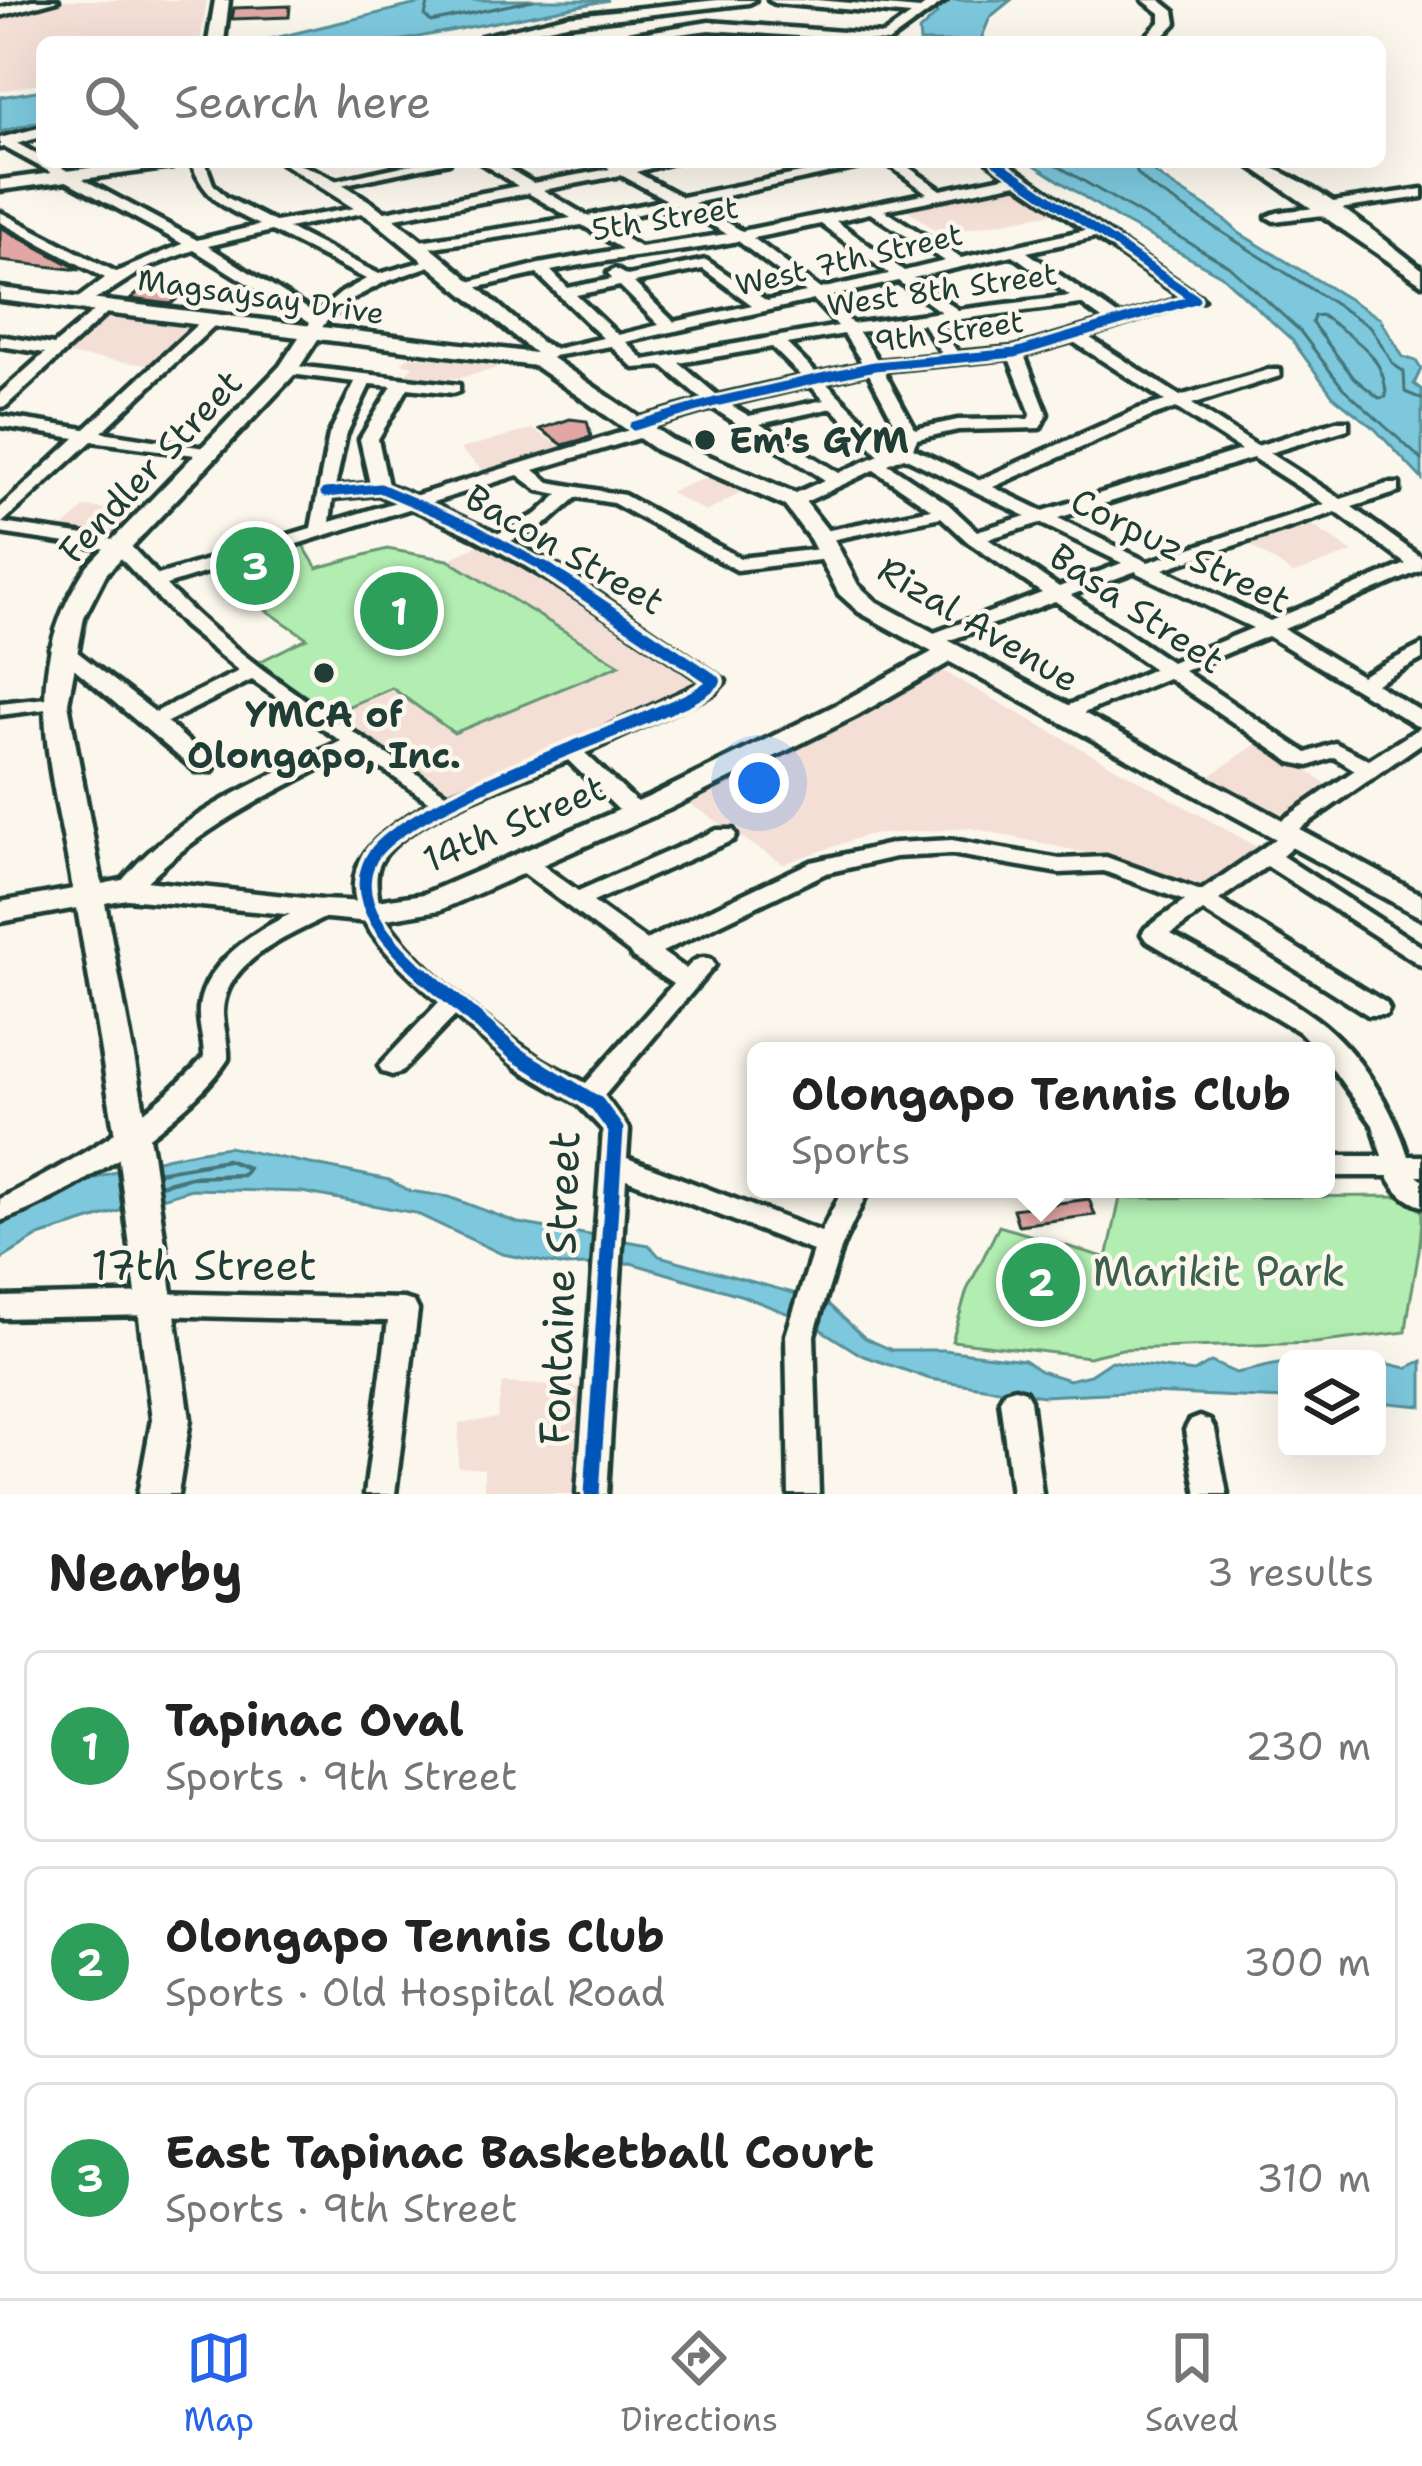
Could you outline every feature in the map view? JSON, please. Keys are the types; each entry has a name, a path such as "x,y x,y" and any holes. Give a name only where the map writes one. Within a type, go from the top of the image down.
{"main road":[{"path":"0,10 34,0"},
{"path":"0,10 52,0"},
{"path":"217,36 222,0"},
{"path":"1150,0 1167,11 1168,23 1155,36"},
{"path":"2,143 36,134"},
{"path":"0,185 116,168"},
{"name":"Rizal Avenue","path":"300,168 374,213 534,354 638,429 793,501 825,545 848,589 868,607 1422,908"},
{"path":"1263,168 1329,208 1422,278"},
{"name":"Magsaysay Drive","path":"0,294 209,322 313,328 534,354"},
{"name":"Fendler Street","path":"158,1494 171,1419 134,1146 56,703 60,648 72,608 119,544 288,370 313,328"},
{"name":"14th Street","path":"0,912 127,889 322,910 369,912 430,902 636,814 847,710 940,646"}],"street":[{"path":"492,36 594,16 749,0"},
{"path":"775,0 920,12"},
{"path":"887,36 940,0"},
{"path":"594,16 626,36"},
{"path":"646,36 732,26 838,36"},
{"path":"2,143 36,161"},
{"path":"48,168 196,247 313,328"},
{"path":"201,168 216,196 376,278"},
{"path":"327,184 411,168"},
{"path":"497,168 634,250"},
{"path":"79,304 112,276 196,247 277,227 530,188 608,168"},
{"path":"620,168 738,235 819,296 874,367 896,452"},
{"path":"413,246 582,221 845,168"},
{"path":"901,168 938,194"},
{"path":"1004,168 1097,232"},
{"name":"5th Street","path":"460,286 634,250 688,247 1019,178"},
{"path":"1274,217 1422,193"},
{"path":"871,208 958,263"},
{"path":"0,216 112,276"},
{"path":"823,218 954,315"},
{"name":"West 7th Street","path":"534,354 819,296 1097,232"},
{"name":"9th Street","path":"155,582 521,469 715,402 874,367 1015,353 1191,302 1192,296 1097,232"},
{"path":"1015,250 1117,322"},
{"path":"599,256 670,327"},
{"name":"Fendler Street","path":"313,328 376,278 431,262"},
{"path":"566,293 702,264 765,307"},
{"path":"539,268 639,365 666,361 715,402 840,482"},
{"name":"West 8th Street","path":"666,361 848,329 1083,299"},
{"path":"0,402 106,307"},
{"path":"927,319 952,357"},
{"path":"0,518 209,322"},
{"path":"1072,334 1338,505 1419,565"},
{"path":"0,341 58,350"},
{"name":"Basa Street","path":"775,341 832,403 896,452 974,538 1298,757 1310,760 1335,748 1366,768"},
{"path":"793,501 958,425 1034,424 1039,414 1015,353"},
{"path":"288,370 452,388"},
{"path":"978,487 1178,402 1274,374"},
{"path":"320,530 329,453 342,415 364,381"},
{"path":"380,488 369,439 402,384"},
{"path":"746,422 832,403"},
{"path":"0,421 211,454"},
{"path":"974,538 1342,425"},
{"name":"Corpuz Street","path":"896,452 1269,628 1422,721"},
{"path":"521,469 544,486 618,499 737,564 945,511"},
{"name":"Bacon Street","path":"325,493 380,488 496,542 558,575 712,678 714,683 706,689 571,751"},
{"path":"940,646 1056,593 1393,488"},
{"path":"496,542 543,518 573,491"},
{"path":"0,527 119,544 191,622 252,672 446,803"},
{"path":"1062,715 1419,565"},
{"path":"60,648 205,766"},
{"path":"1361,684 1422,651"},
{"path":"153,721 252,672"},
{"path":"0,709 56,703"},
{"path":"1324,1042 1309,1026 1154,934 1268,857 1286,835 1366,768 1422,734"},
{"path":"127,889 151,858 180,835 355,742"},
{"path":"369,912 372,856 446,803 571,751 636,814"},
{"path":"576,900 725,835"},
{"path":"641,952 819,867 917,847 983,851 1067,867 1106,864 1201,898 1377,1009"},
{"path":"1268,857 1422,958"},
{"path":"526,864 641,952 695,974 590,1095"},
{"path":"0,1211 134,1146 216,1059 212,1012 219,980 227,969 322,910"},
{"name":"Fontaine Street","path":"369,912 454,1002 532,1068 590,1095 607,1110 616,1130 592,1494"},
{"path":"392,1066 454,1002"},
{"path":"1335,1054 1409,1166"},
{"path":"612,1163 828,1246"},
{"path":"1335,1166 1409,1166"},
{"path":"1409,1166 1402,1178 1422,1196"},
{"path":"804,1494 800,1335 828,1246 852,1198"},
{"name":"17th Street","path":"3,1308 154,1304 404,1310 380,1494"},
{"path":"1015,1400 1027,1494"},
{"path":"1199,1430 1212,1494"}],"shaded area":[{"path":"65,0 207,0 201,36 36,36 36,83 0,92 0,16"},
{"path":"1017,179 1064,211 940,234 899,204"},
{"path":"109,312 200,325 157,366 61,354"},
{"path":"409,357 490,360 498,368 460,378 388,379 387,375 405,375 413,366 401,363"},
{"path":"532,429 568,450 488,475 460,449"},
{"path":"711,476 744,491 706,512 669,492"},
{"path":"85,507 144,512 118,537 61,530"},
{"path":"1303,519 1353,552 1293,574 1243,540"},
{"path":"487,541 662,647 709,683 452,800 328,715 392,687 618,664 448,560"},
{"path":"934,666 1259,848 1196,896 1100,856 971,828 867,835 783,864 687,802"},
{"path":"1262,740 1328,785 1280,824 1201,782"},
{"path":"502,1383 584,1387 579,1494 484,1494 484,1469 458,1467 459,1423 497,1418"}],"green space":[{"path":"301,542 317,568 387,549 448,560 620,665 454,733 392,688 328,715 259,662 307,638 226,583 212,565"},
{"name":"Marikit Park","path":"1400,1196 1422,1211 1406,1332 1315,1343 1122,1349 1089,1357 952,1341 967,1290 999,1226 1107,1258 1120,1198"}],"water":[{"path":"434,0 609,0 424,36 283,36"},
{"path":"1011,0 990,17 982,36 919,36 937,14 935,4"},
{"path":"36,91 36,123 0,132 0,97"},
{"path":"1039,168 1149,168 1239,233 1380,318 1403,357 1416,361 1421,369 1414,384 1422,390 1422,479 1375,429 1333,396 1292,340 1221,275 1120,220"},
{"path":"228,1147 389,1180 410,1191 449,1197 518,1223 649,1245 659,1256 826,1302 865,1338 892,1350 944,1350 1024,1360 1069,1380 1090,1375 1111,1361 1194,1372 1211,1362 1236,1373 1278,1364 1278,1399 1127,1392 1043,1396 930,1379 861,1355 807,1321 743,1296 631,1263 565,1266 502,1254 415,1213 302,1192 191,1189 39,1236 0,1260 0,1225 81,1184 168,1157"},
{"path":"1422,1361 1422,1406 1386,1403 1386,1363 1406,1368"}],"building":[{"path":"290,6 289,17 232,19 234,8"},
{"path":"0,227 80,270 0,261"},
{"path":"150,283 184,293 171,304 131,299"},
{"path":"570,419 587,421 591,437 563,445 540,429"},
{"path":"286,552 295,567 226,583 220,573"},
{"path":"1089,1199 1095,1215 1018,1225 1013,1209"}],"cycle path":[{"path":"634,426 715,402 874,366 1015,353 1195,299 1005,168"},
{"path":"325,493 380,488 471,527 558,575 715,681 636,722 435,810 389,839 373,855 367,873 369,909 376,924 411,963 530,1065 597,1104 616,1130 592,1494"}],"place":[{"name":"Em's GYM","path":"705,440"},
{"name":"East Tapinac Basketball Court","path":"255,566"},
{"name":"Tapinac Oval","path":"399,611"},
{"name":"YMCA of Olongapo, Inc.","path":"324,673"},
{"name":"Olongapo Tennis Club","path":"1041,1282"}]}
